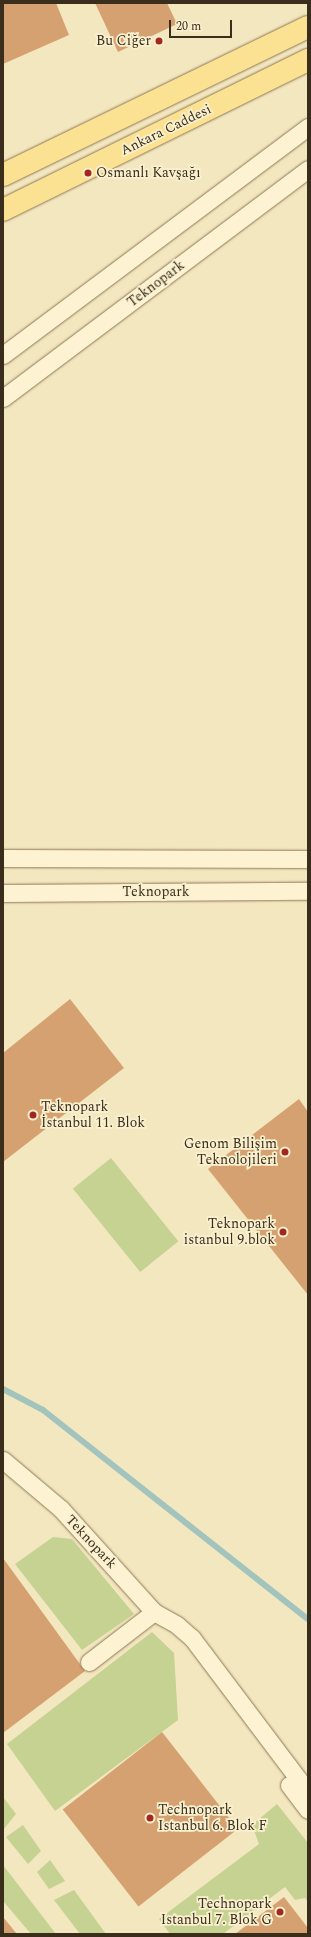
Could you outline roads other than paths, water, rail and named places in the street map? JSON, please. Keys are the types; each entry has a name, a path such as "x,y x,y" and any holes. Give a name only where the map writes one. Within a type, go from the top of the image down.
{"main road":[{"path":"3,175 308,27"},
{"name":"Ankara Caddesi","path":"3,210 308,60"}],"street":[{"path":"3,355 308,127"},
{"name":"Teknopark","path":"3,398 308,169"},
{"path":"3,858 308,859"},
{"name":"Teknopark","path":"3,893 308,891"},
{"name":"Teknopark","path":"3,1460 62,1510 154,1612 177,1625 192,1638 308,1792"},
{"path":"89,1662 154,1612"},
{"path":"177,1625 191,1651 308,1810"}],"waterway":[{"path":"3,1389 43,1410 308,1619"}],"place":[{"name":"Bu Ciğer","path":"159,41"},
{"name":"Osmanlı Kavşağı","path":"88,173"},
{"name":"Teknopark İstanbul 11. Blok","path":"33,1115"},
{"name":"Genom Bilişim Teknolojileri","path":"285,1152"},
{"name":"Teknopark istanbul 9.blok","path":"283,1232"},
{"name":"Technopark Istanbul 6. Blok F","path":"150,1818"},
{"name":"Technopark Istanbul 7. Blok G","path":"280,1912"}]}
